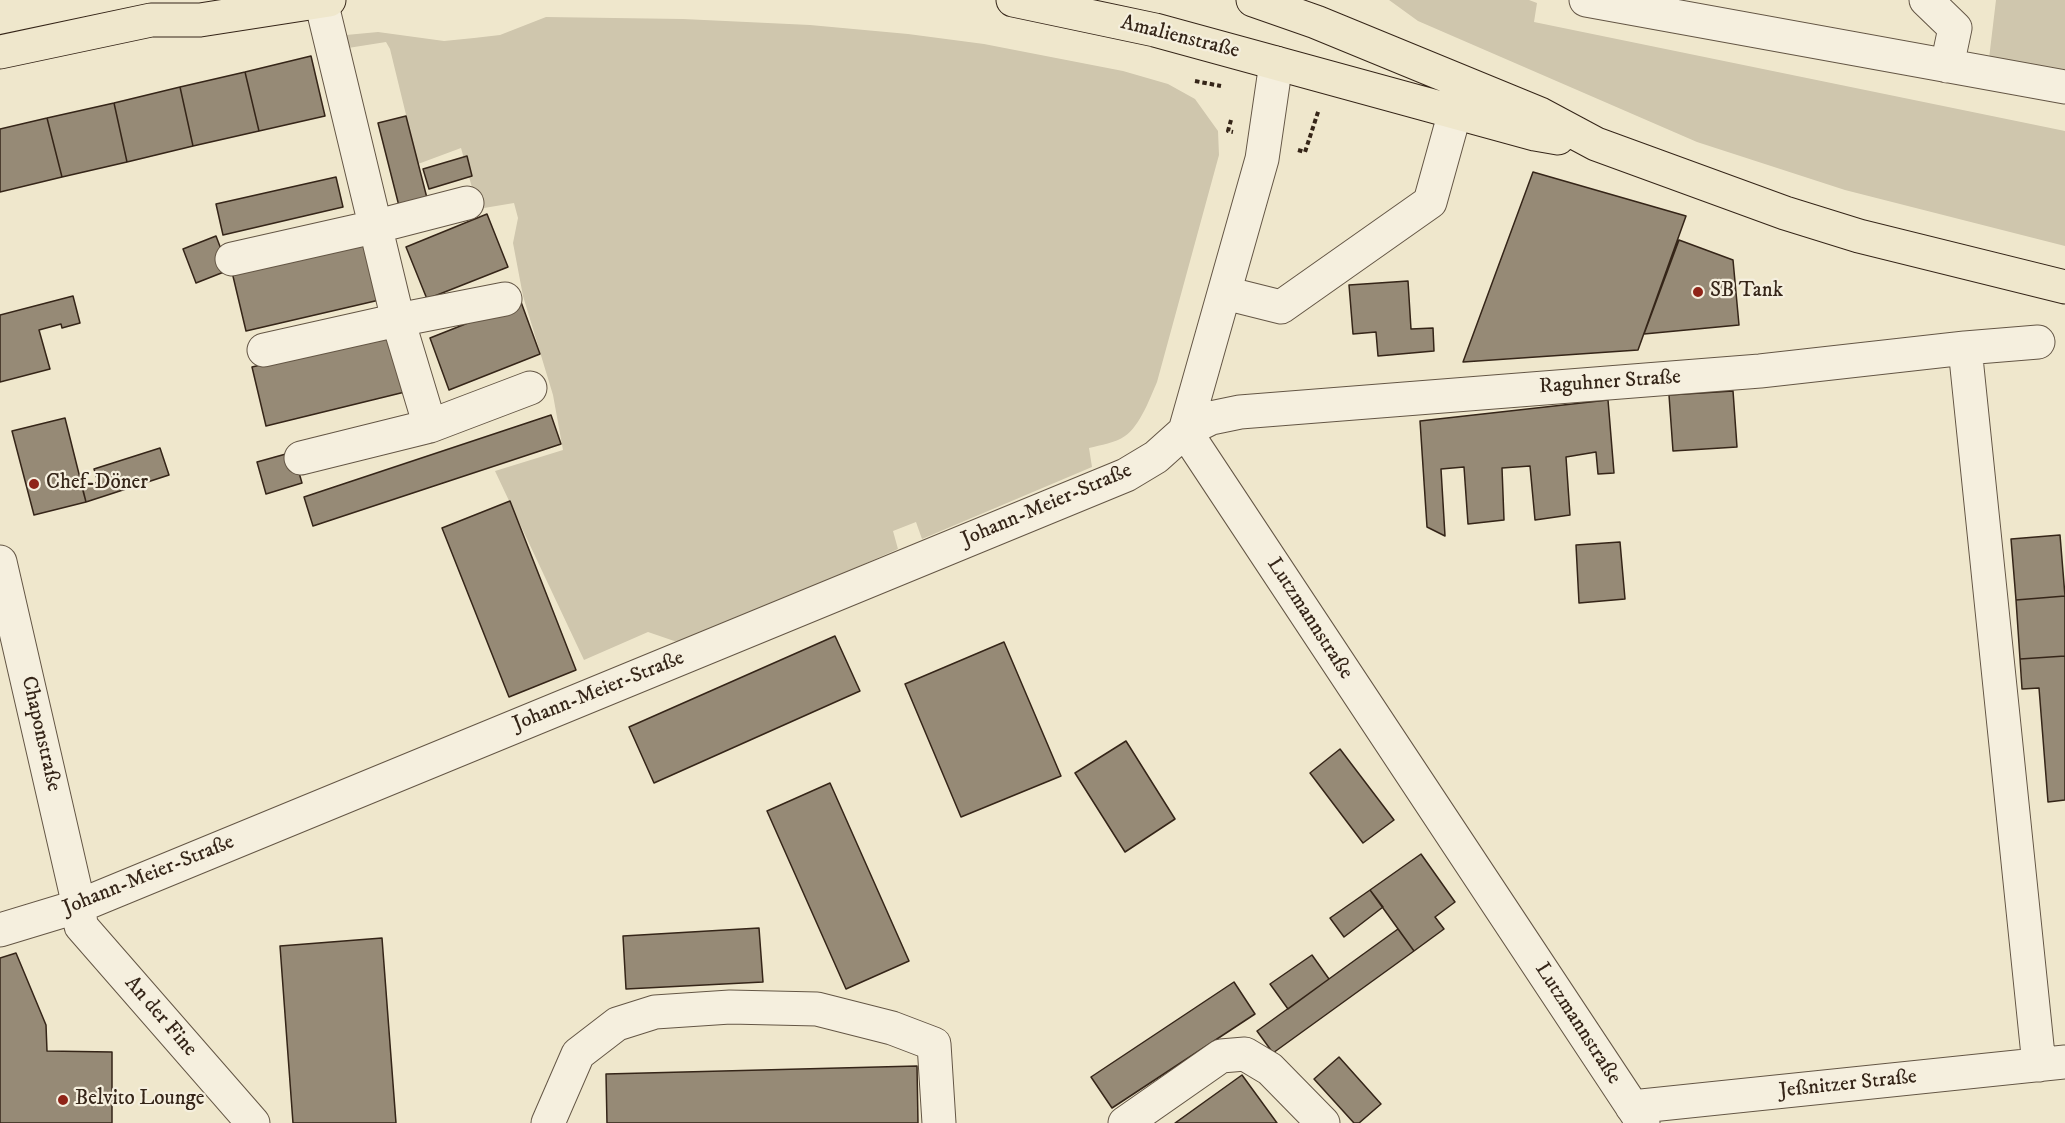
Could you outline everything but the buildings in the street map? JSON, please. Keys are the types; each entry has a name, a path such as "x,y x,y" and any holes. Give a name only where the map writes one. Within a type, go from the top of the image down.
{"main road":[{"path":"0,52 157,7 200,20 325,0"},
{"name":"Amalienstraße","path":"1013,0 1137,25 1276,63"},
{"path":"1276,63 1262,2 1319,11 1540,114 1596,144 1785,213 1859,236 2065,287"},
{"path":"1276,63 1319,11"},
{"path":"1276,63 1535,134 1596,144"}],"street":[{"path":"325,0 375,227 398,320 430,426"},
{"path":"1586,0 2065,87"},
{"path":"1926,0 1955,28 1947,66"},
{"path":"1185,432 1266,141 1276,63"},
{"path":"1225,293 1281,307 1430,202 1455,112"},
{"path":"232,259 375,227 467,203"},
{"path":"264,350 505,299"},
{"name":"Raguhner Straße","path":"1185,432 1211,418 1240,412 1760,371 2038,342"},
{"path":"1965,348 2052,1064"},
{"path":"301,458 430,426 530,388"},
{"name":"Johann-Meier-Straße","path":"0,930 79,906 1126,476 1156,457 1185,432"},
{"name":"Lutzmannstraße","path":"1185,432 1638,1115"},
{"name":"Chaponstraße","path":"0,562 79,906"},
{"name":"An der Fine","path":"79,906 81,926 253,1123"},
{"path":"548,1123 578,1054 617,1024 655,1012 730,1007 817,1009 892,1028 934,1044 939,1123"},
{"path":"1125,1123 1221,1056 1245,1054 1270,1069 1323,1123"},
{"name":"Jeßnitzer Straße","path":"1638,1115 2052,1064"}],"shaded area":[{"path":"1389,0 1529,0 1537,3 1534,22 2065,131 2065,246 1845,190 1697,142 1418,21"},
{"path":"1996,0 2065,0 2065,70 1988,67"},
{"path":"546,17 683,19 810,25 908,34 984,44 1123,71 1168,84 1195,99 1218,131 1219,155 1157,382 1135,426 1121,438 1108,444 1089,448 1092,467 922,539 916,522 893,531 898,549 683,644 648,632 584,660 495,471 563,450 553,395 523,296 513,243 518,218 514,203 478,209 461,148 418,164 390,49 386,42 348,48 346,35 378,32 444,41 500,35"}],"place":[{"name":"SB Tank","path":"1698,292"},
{"name":"Chef-Döner","path":"34,484"},
{"name":"Belvito Lounge","path":"63,1100"}]}
